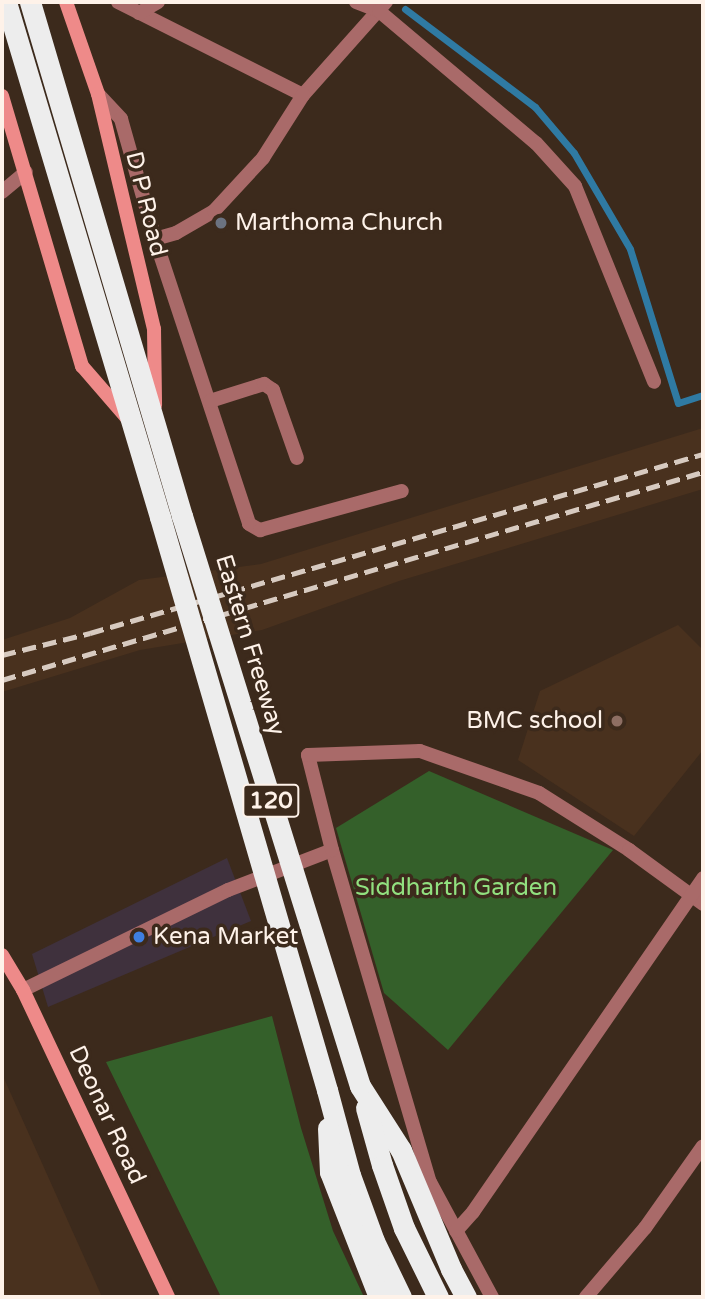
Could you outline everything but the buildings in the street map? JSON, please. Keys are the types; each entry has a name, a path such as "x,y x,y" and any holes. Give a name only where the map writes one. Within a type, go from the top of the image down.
{"highway":[{"name":"Eastern Freeway","path":"6,2 106,342 134,427 350,1175 374,1241 401,1297"},
{"name":"Eastern Freeway","path":"30,2 131,336 181,516 360,1086 382,1165 404,1228 438,1297"},
{"path":"360,1086 401,1150 451,1269 466,1297"},
{"path":"327,1090 330,1172 379,1297"}],"main road":[{"name":"D P Road","path":"66,2 98,94 154,328 155,421"},
{"path":"2,96 82,366 134,427"},
{"name":"Deonar Road","path":"2,955 23,990 168,1297"}],"street":[{"path":"118,2 303,95"},
{"path":"139,13 158,2"},
{"path":"356,2 383,7 536,143 575,186 654,383"},
{"path":"155,239 176,233 214,211 263,158 303,95 383,7"},
{"path":"98,94 121,119 155,239 248,524 260,530 402,491"},
{"path":"2,192 26,172"},
{"path":"210,401 264,384 273,390 296,458"},
{"path":"492,1297 430,1182 332,850 308,755 420,751 539,793 629,850 703,904"},
{"path":"23,990 228,890 332,850"},
{"path":"456,1231 474,1212 703,878"},
{"path":"586,1297 645,1228 703,1146"}],"shaded area":[{"path":"703,428 703,489 399,581 262,630 140,650 2,692 2,640 70,618 139,580 261,564"},
{"name":"BMC school","path":"678,625 703,650 703,750 634,836 518,760 540,691"},
{"name":"Kena Market","path":"227,858 251,921 48,1007 32,954"},
{"path":"2,1074 102,1297 2,1297"}],"green space":[{"name":"Siddharth Garden","path":"429,771 613,850 448,1050 384,993 336,828"},
{"path":"272,1016 301,1128 333,1231 364,1297 221,1297 106,1062"}],"waterway":[{"path":"405,9 535,107 574,153 630,249 678,403 703,395"}],"railway":[{"path":"2,655 90,633 703,454"},
{"path":"2,680 703,472"}],"place":[{"name":"Marthoma Church","path":"221,223"},
{"name":"BMC school","path":"617,721"},
{"name":"Kena Market","path":"139,937"}]}
